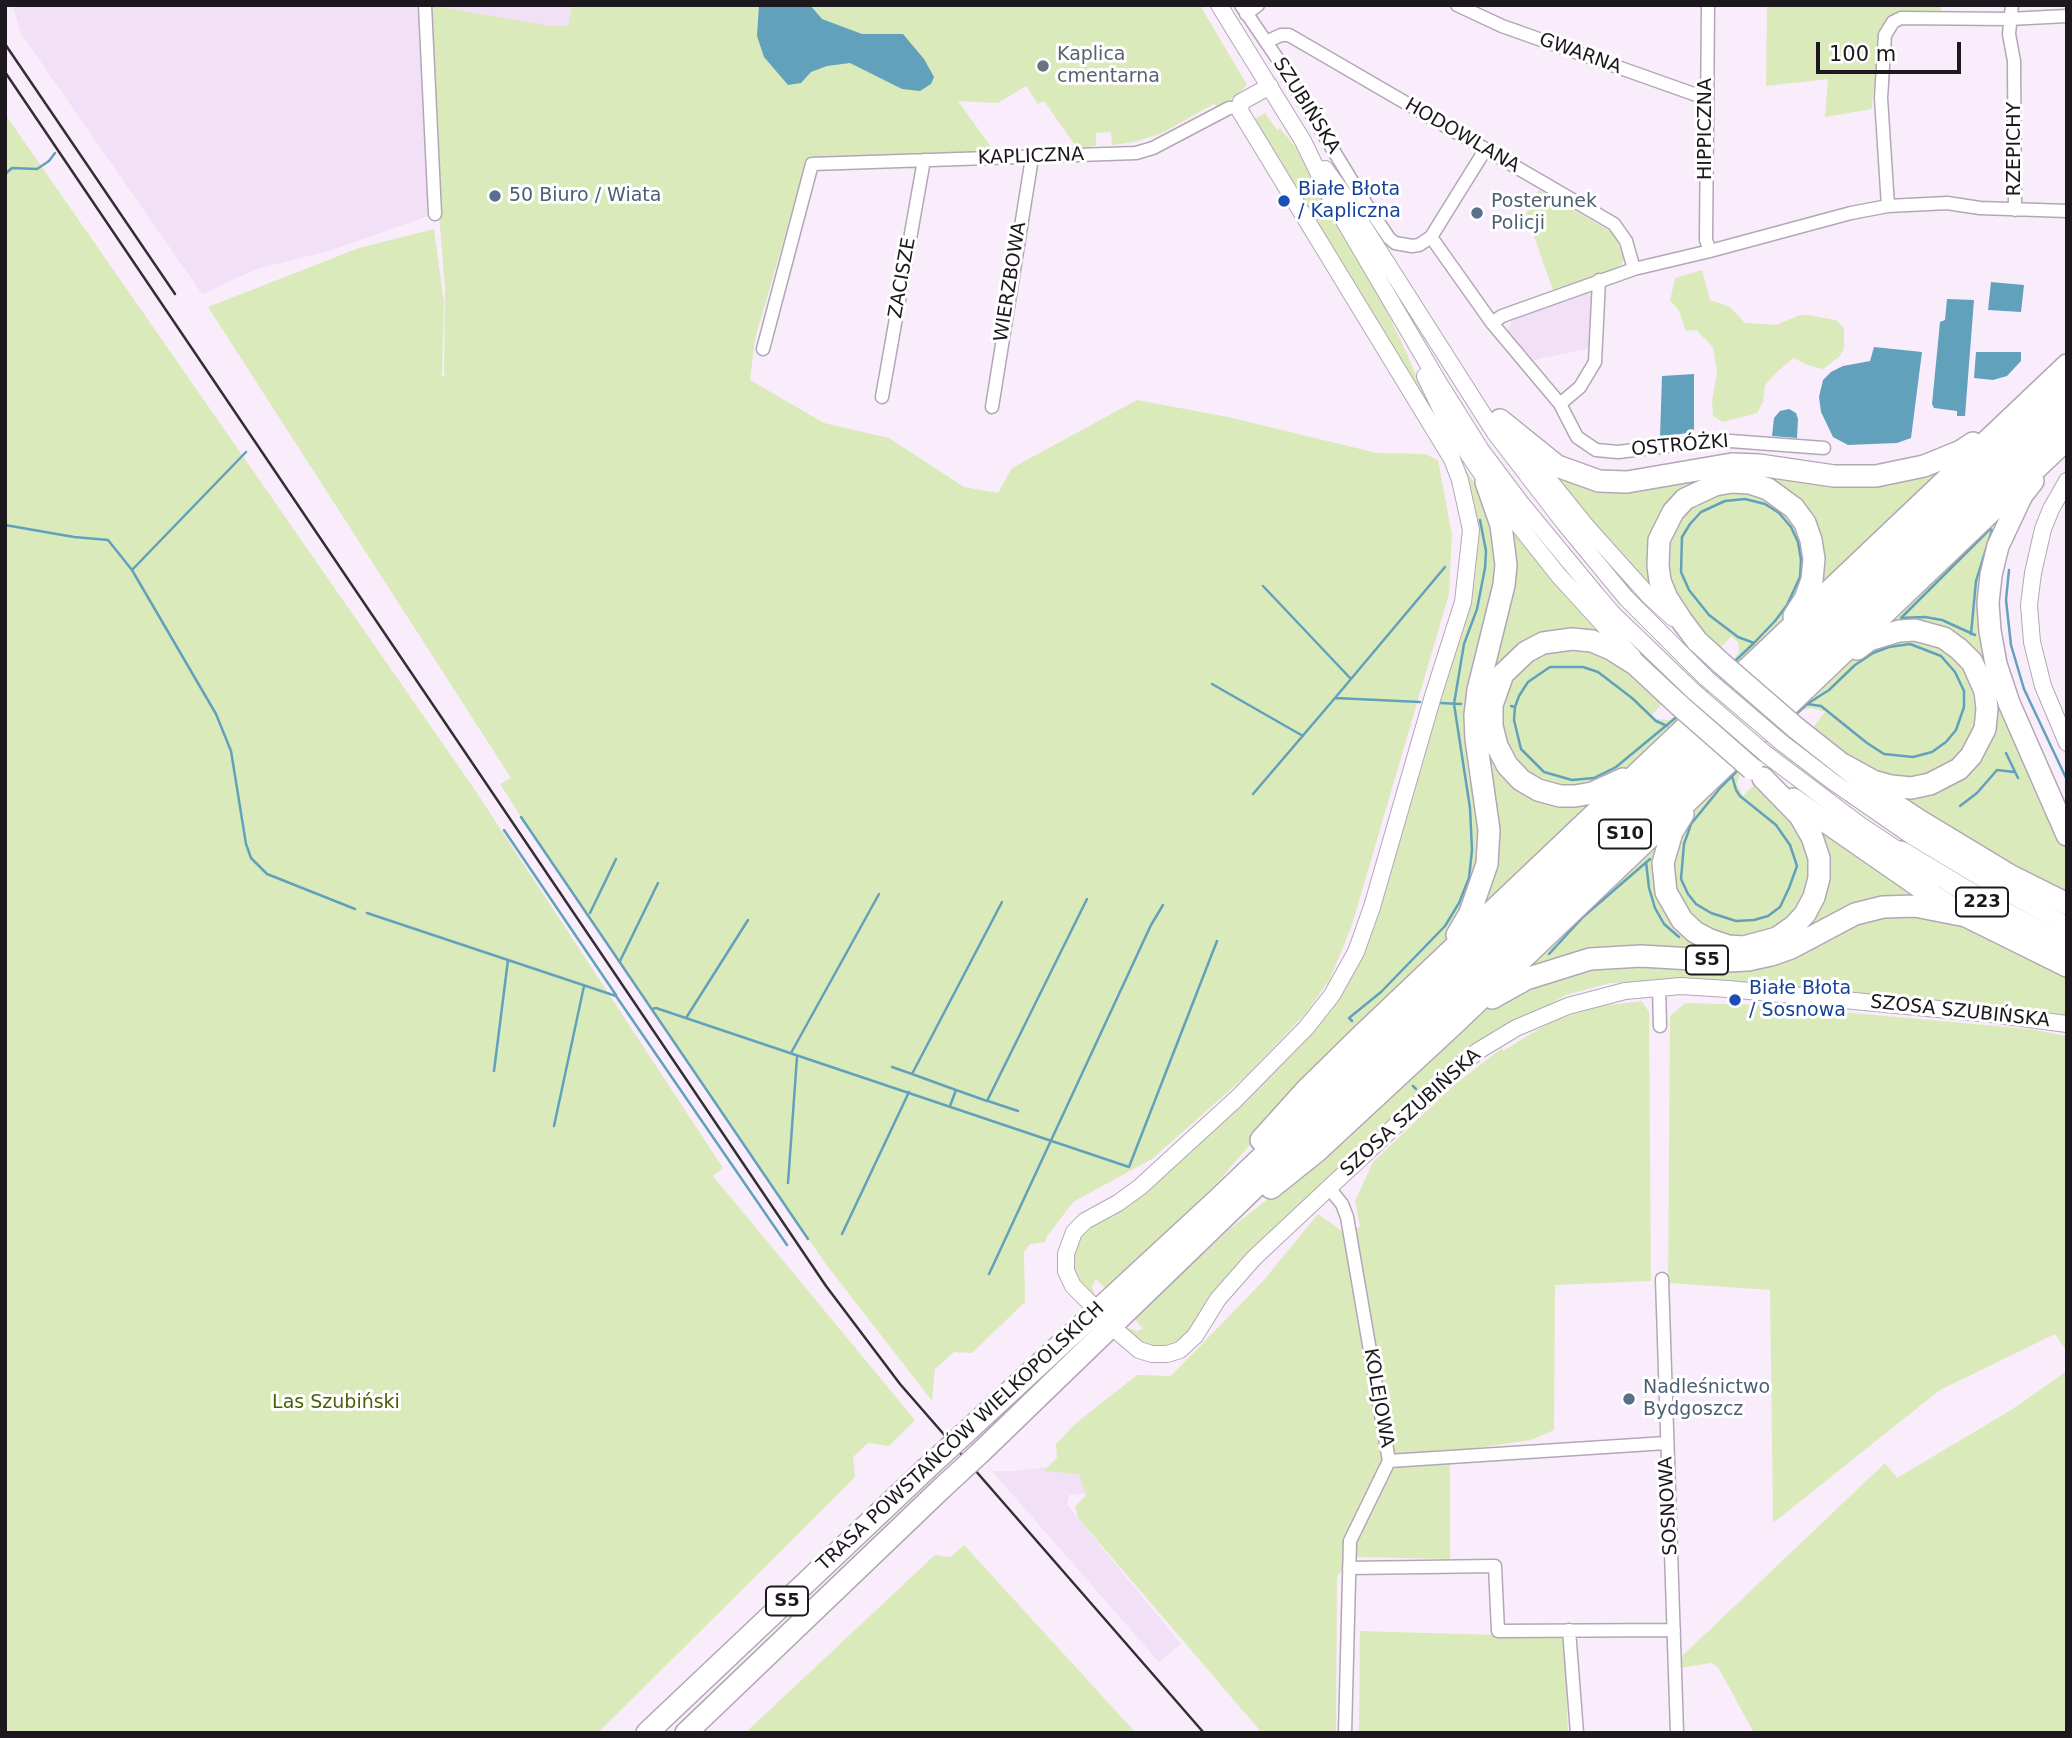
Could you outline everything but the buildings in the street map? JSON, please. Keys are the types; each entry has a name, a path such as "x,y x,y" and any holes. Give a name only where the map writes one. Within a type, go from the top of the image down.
{"highway":[{"path":"1777,641 2067,365"},
{"name":"S10","path":"1216,1201 2067,389"},
{"name":"S10","path":"1184,1255 1809,663 2067,413"},
{"path":"1500,420 1557,466 1599,481 1627,482 1732,464 1845,477 1895,474 1961,451 2012,416"},
{"path":"1452,1025 2065,440"},
{"path":"2065,440 2022,495 2009,520 1998,546 1988,603 1996,664 2009,703 2067,835"},
{"path":"1434,966 1470,913 1487,864 1489,830 1475,715 1478,690 1504,585 1506,565 1501,525 1486,482"},
{"name":"S5","path":"1216,1201 1240,1164 1306,1090 1434,966 1654,758 1777,641 1805,599 1813,569 1811,540 1805,523 1781,497 1768,489 1749,483 1732,482 1698,491 1685,499 1673,512 1659,540 1658,566 1660,581 1667,598 1698,641 1713,670 1788,735 1844,765 1882,796 1964,849 2067,904"},
{"path":"1821,674 1869,640 1884,634 1915,630 1944,639 1959,649 1972,662 1985,691 1985,729 1979,743 1959,769 1945,778 1930,785 1911,788 1891,786 1844,765"},
{"path":"1654,758 1615,784 1592,793 1560,796 1538,790 1521,780 1507,765 1497,746 1492,726 1492,705 1503,674 1515,661 1543,643 1558,640 1592,641 1611,649 1658,685 1686,698 1761,768 1851,840 1966,916"},
{"path":"1708,779 1683,813 1667,844 1663,863 1666,892 1682,920 1695,932 1728,946 1744,947 1777,938 1794,926 1805,914 1814,897 1819,878 1819,858 1812,837 1800,816 1761,768"},
{"name":"223","path":"1901,852 1991,906 2067,945"},
{"name":"S5","path":"1184,1255 1316,1152 1452,1025 1526,979 1590,959 1641,956 1748,960 1791,948 1855,914 1883,907 1915,906 1966,916 2067,966"},
{"name":"TRASA POWSTAŃCÓW WIELKOPOLSKICH","path":"647,1733 926,1469 1216,1201"},
{"name":"TRASA POWSTAŃCÓW WIELKOPOLSKICH","path":"686,1733 1184,1255"}],"main road":[{"name":"SZUBIŃSKA","path":"1219,5 1303,141 1330,197 1401,316"},
{"path":"1090,1303 1073,1286 1066,1271 1066,1254 1074,1232 1086,1221 1140,1187 1236,1099 1307,1028 1332,995 1356,952 1372,907 1463,602 1471,530 1467,503 1452,459 1258,143 1239,107 1241,102 1270,86"},
{"name":"SZUBIŃSKA","path":"1303,141 1341,191 1426,327"},
{"path":"1401,316 1439,409 1486,482 1559,576 1658,685"},
{"path":"1401,316 1459,415 1520,502 1686,698"},
{"path":"1426,327 1587,527 1648,595 1698,641"},
{"path":"1426,327 1494,433 1626,598 1713,670"},
{"path":"2067,481 2043,529 2029,605 2032,642 2043,686 2067,743"},
{"name":"223","path":"1788,735 1832,781 1913,837 2001,890 2067,925"},
{"name":"223","path":"1761,768 1901,852"},
{"name":"SZOSA SZUBIŃSKA","path":"1119,1334 1139,1350 1152,1354 1167,1354 1180,1350 1195,1336 1210,1310 1240,1273 1457,1068 1478,1051 1516,1028 1592,998 1659,988 1728,989 1991,1014 2067,1024"}],"street":[{"path":"425,5 435,214"},
{"path":"1243,10 1258,5"},
{"name":"GWARNA","path":"1457,5 1502,26 1705,98"},
{"name":"HIPPICZNA","path":"1708,5 1705,98 1706,240 1710,251"},
{"name":"SZUBIŃSKA","path":"1243,10 1266,42 1389,238 1403,246 1412,246 1431,237"},
{"path":"1888,206 1881,123 1885,35 1893,22 1901,18 2010,12 2067,16"},
{"name":"RZEPICHY","path":"2010,12 2009,34 2014,61 2015,210"},
{"name":"HODOWLANA","path":"1266,42 1281,35 1289,36 1614,225 1626,241 1634,269"},
{"name":"KAPLICZNA","path":"763,349 812,164 1136,153 1153,148 1229,108 1239,107"},
{"path":"1431,237 1485,150"},
{"name":"WIERZBOWA","path":"992,407 1032,158"},
{"name":"ZACISZE","path":"882,397 924,160"},
{"path":"1492,323 1502,316 1634,269 1851,213 1888,206 1947,203 2015,210 2067,211"},
{"name":"OSTRÓŻKI","path":"1431,237 1492,323 1560,404 1577,437 1596,450 1606,452 1717,440 1824,448"},
{"path":"1560,404 1580,387 1595,362 1599,280"},
{"path":"1659,988 1660,1026"},
{"name":"KOLEJOWA","path":"1329,1188 1342,1204 1347,1217 1389,1461 1349,1541 1345,1733"},
{"name":"SOSNOWA","path":"1662,1279 1678,1733"},
{"path":"1389,1461 1666,1443"},
{"path":"1349,1568 1495,1566 1499,1631 1674,1630"},
{"path":"1569,1630 1577,1733"}],"shaded area":[{"path":"13,5 572,5 568,26 550,26 431,6 439,177 434,214 329,251 257,269 202,294 20,32"},
{"path":"1588,293 1594,295 1590,348 1534,360 1508,332 1511,320"},
{"path":"1093,1462 1104,1492 1069,1495 1067,1505 1181,1644 1159,1662 992,1471"}],"green space":[{"path":"430,5 550,26 568,26 572,5 1200,5 1247,85 1218,108 1214,104 1160,134 1112,145 1111,132 1096,133 1096,146 1077,148 1044,101 1038,104 1026,86 998,103 958,101 999,158 812,161 804,166 806,169 803,182 755,339 750,380 824,423 889,438 964,487 998,493 1012,468 1137,400 1228,417 1377,453 1425,454 1438,460 1452,535 1449,594 1352,925 1330,979 1306,1013 1248,1074 1152,1159 1073,1202 1046,1238 1046,1242 1030,1244 1024,1252 1025,1302 972,1353 954,1352 935,1369 932,1401 825,1263 521,817 500,784 511,778 208,307 359,248 434,229 444,302 442,376 447,376 444,375 445,290"},
{"path":"1767,5 1941,5 1941,14 1891,15 1882,29 1878,84 1873,91 1872,109 1825,117 1828,79 1766,86"},
{"path":"1265,113 1277,130 1280,128 1296,148 1332,218 1384,305 1435,421 1483,497 1500,551 1478,867 1449,936 1433,956 1177,1222 1106,1289 1096,1279 1092,1287 1096,1298 1094,1300 1073,1273 1073,1247 1078,1238 1346,985 1473,584 1478,526 1473,498 1464,474 1251,121"},
{"name":"Las Szubiński","path":"5,114 475,790 723,1168 713,1176 915,1420 889,1446 868,1443 853,1457 855,1477 598,1733 5,1733"},
{"path":"1539,190 1615,234 1624,260 1618,268 1553,290 1526,214"},
{"path":"1702,270 1710,300 1730,307 1745,323 1776,325 1800,315 1836,320 1844,328 1844,349 1840,356 1823,369 1794,358 1765,385 1763,402 1757,413 1723,422 1713,416 1712,400 1717,373 1713,347 1696,330 1686,331 1678,309 1670,301 1675,278"},
{"path":"1966,453 1806,605 1818,552 1761,480 1672,505 1660,597 1635,573 1545,467 1557,474 1716,472 1826,481"},
{"path":"1755,490 1794,517 1808,561 1789,614 1737,667 1732,662 1739,652 1738,643 1732,636 1718,650 1691,625 1663,569 1673,523 1708,493"},
{"path":"2018,494 1991,558 1999,693 2067,850 2067,898 1893,797 1906,793 1985,745 1972,654 1883,629"},
{"path":"1506,515 1553,579 1613,644 1573,632 1552,635 1511,658 1496,676 1488,697 1485,722 1489,745 1499,765 1511,780 1541,797 1558,802 1576,802 1609,792 1471,923 1487,881 1494,843 1480,720 1485,677 1511,579 1512,539"},
{"path":"1904,636 1949,648 1978,685 1978,733 1949,770 1903,782 1857,766 1811,730 1825,712 1812,708 1803,710 1795,717 1791,713 1833,672 1872,645"},
{"path":"1576,645 1613,658 1664,702 1652,715 1656,719 1669,720 1677,714 1680,717 1618,775 1601,783 1550,788 1516,767 1497,718 1508,679 1537,652"},
{"path":"1736,767 1741,771 1737,784 1743,796 1756,783 1810,842 1813,884 1791,922 1738,941 1698,927 1669,878 1675,836 1692,811"},
{"path":"1810,820 1932,901 1787,945 1678,954 1503,985 1669,825 1657,875 1719,949 1810,916"},
{"path":"1874,913 1950,919 2067,976 2067,1020 1654,982 1610,983 1566,995 1523,1019 1228,1275 1182,1338 1161,1348 1138,1344 1124,1328 1137,1331 1143,1329 1134,1318 1231,1228 1349,1135 1466,1023 1495,1001 1528,983 1607,963 1688,967"},
{"path":"1642,1001 1649,1012 1651,1281 1555,1285 1554,1430 1531,1440 1450,1452 1450,1559 1356,1557 1337,1576 1336,1733 1262,1733 1078,1518 1075,1507 1086,1495 1079,1474 1044,1471 1057,1458 1056,1444 1075,1424 1137,1375 1171,1376 1263,1281 1318,1214 1342,1231 1360,1227 1355,1201 1373,1162 1453,1086 1502,1048 1503,1051 1550,1022 1600,1006"},
{"path":"1685,1003 1765,1005 2030,1029 2067,1036 2067,1352 2055,1334 1940,1390 1773,1523 1770,1290 1668,1283 1670,1016"},
{"path":"2067,1371 2067,1733 1754,1733 1718,1667 1711,1663 1680,1668 1680,1658 1885,1463 1897,1478 2011,1410"},
{"path":"964,1545 1136,1733 745,1733 935,1555 951,1557"},
{"path":"1360,1631 1564,1637 1568,1733 1359,1733"}],"water":[{"path":"759,5 810,5 822,19 862,34 903,34 924,59 934,77 931,84 920,91 902,89 850,63 827,66 811,72 801,83 788,85 764,57 757,36"},
{"path":"1991,282 2024,285 2021,312 1988,310"},
{"path":"1947,299 1974,300 1965,416 1957,416 1957,411 1934,408 1932,404 1940,322 1945,320"},
{"path":"1874,347 1922,352 1911,438 1897,443 1848,445 1833,437 1821,412 1819,397 1823,380 1843,366 1870,361"},
{"path":"1976,352 2021,352 2021,361 2007,376 1993,380 1974,378"},
{"path":"1694,374 1694,432 1660,437 1662,376"},
{"path":"1789,409 1796,413 1798,419 1797,438 1772,436 1774,418 1780,411"}],"waterway":[{"path":"5,174 12,168 37,169 55,153"},
{"path":"132,570 246,452"},
{"path":"1734,662 1754,643 1775,621 1787,605 1800,577 1801,560 1798,542 1791,527 1779,513 1765,504 1745,499 1725,501 1701,512 1690,524 1682,537 1681,572 1689,590 1709,615 1738,637 1754,643"},
{"path":"1352,1021 1349,1018 1381,992 1445,926 1459,903 1469,878 1472,850 1470,808 1454,704 1464,644 1477,609 1485,568 1486,551 1480,520"},
{"path":"5,525 108,540 132,570 216,714 231,751 246,844 251,858 267,874 355,909"},
{"path":"1901,618 1990,529 1992,530 1976,581 1971,634"},
{"path":"1335,698 1445,567"},
{"path":"2009,570 2006,600 2011,645 2024,689 2067,780"},
{"path":"1263,586 1351,679"},
{"path":"1901,618 1925,617 1942,620 1975,635"},
{"path":"1794,716 1807,704 1829,690 1855,665 1873,653 1889,647 1910,644 1941,656 1955,672 1964,691 1964,707 1956,730 1932,752 1913,757 1884,754 1821,706 1807,704"},
{"path":"1511,706 1515,707 1528,682 1550,667 1583,667 1598,672 1656,721 1667,726"},
{"path":"1212,684 1303,736"},
{"path":"1253,794 1335,698 1420,702"},
{"path":"1440,703 1461,704"},
{"path":"1515,707 1514,720 1521,749 1544,772 1572,780 1594,778 1616,767 1679,715"},
{"path":"2006,753 2018,778"},
{"path":"1732,776 1736,790 1740,796 1776,825 1790,845 1797,866 1780,907 1768,916 1754,920 1736,921 1711,913 1696,904 1681,879 1684,844 1691,824 1721,787 1739,769"},
{"path":"1960,806 1977,793 1997,770 2014,772"},
{"path":"521,817 808,1239"},
{"path":"504,830 616,995"},
{"path":"590,913 616,859"},
{"path":"1549,954 1583,917 1650,859"},
{"path":"1646,862 1655,908 1664,924 1679,937"},
{"path":"620,961 658,883"},
{"path":"791,1053 879,894"},
{"path":"956,1090 987,1101 1087,899"},
{"path":"950,1106 956,1090 912,1074 1002,902"},
{"path":"989,1274 1151,925 1163,905"},
{"path":"367,913 616,996 787,1245"},
{"path":"686,1018 748,920"},
{"path":"652,1009 656,1008 1129,1167 1217,941"},
{"path":"494,1071 508,960"},
{"path":"554,1126 584,986"},
{"path":"788,1183 797,1057"},
{"path":"892,1067 912,1074"},
{"path":"1413,1086 1416,1089"},
{"path":"842,1234 909,1092"},
{"path":"988,1101 1018,1111"}],"railway":[{"path":"5,44 175,294"},
{"path":"5,72 826,1286 900,1384 1204,1733"}],"place":[{"name":"Kaplica cmentarna","path":"1043,66"},
{"name":"50 Biuro / Wiata","path":"495,196"},
{"name":"Białe Błota / Kapliczna","path":"1284,201"},
{"name":"Posterunek Policji","path":"1477,213"},
{"name":"Białe Błota / Sosnowa","path":"1735,1000"},
{"name":"Nadleśnictwo Bydgoszcz","path":"1629,1399"}]}
